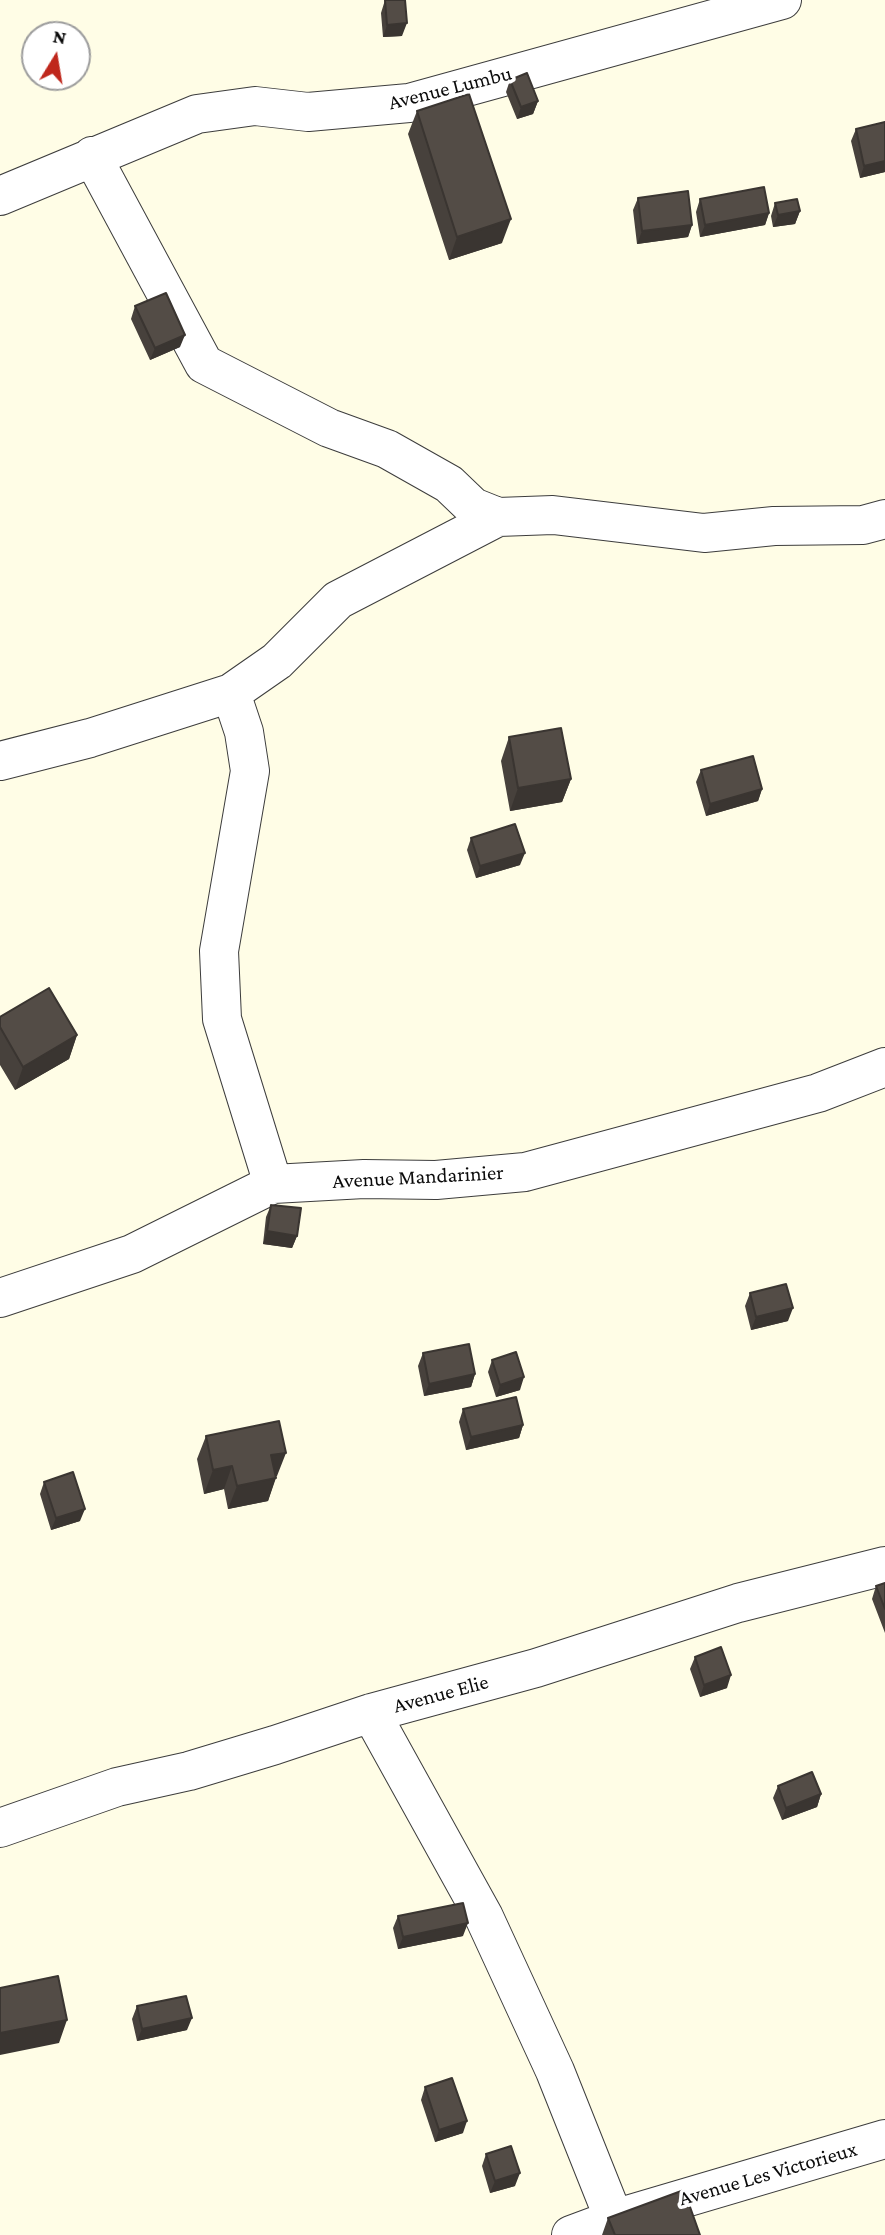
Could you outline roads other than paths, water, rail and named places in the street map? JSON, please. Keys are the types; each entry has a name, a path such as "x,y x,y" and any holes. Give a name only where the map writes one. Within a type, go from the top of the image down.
{"street":[{"name":"Avenue Lumbu","path":"0,196 197,114 255,106 308,112 409,103 782,0"},
{"path":"92,156 204,364 329,428 387,449 449,484 473,507 498,517 553,515 704,533 774,526 863,525 885,519"},
{"path":"0,761 90,738 231,692 277,662 338,600 498,517"},
{"path":"231,692 244,732 250,771 219,951 222,1019 273,1184"},
{"name":"Avenue Mandarinier","path":"0,1298 132,1254 273,1184 364,1179 436,1180 525,1172 818,1093 885,1067"},
{"name":"Avenue Elie","path":"0,1828 117,1787 189,1770 371,1713 536,1668 738,1603 885,1566"},
{"path":"371,1713 484,1917 555,2071 614,2219"},
{"name":"Avenue Les Victorieux","path":"571,2235 614,2219 885,2139"}]}
